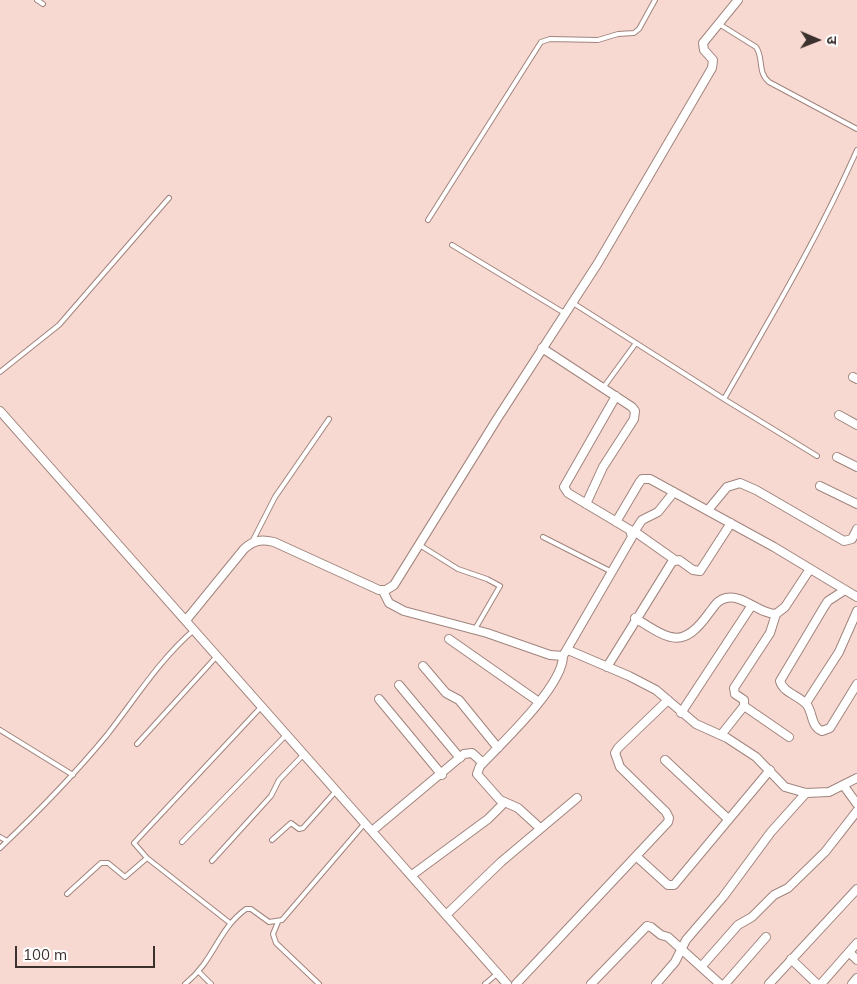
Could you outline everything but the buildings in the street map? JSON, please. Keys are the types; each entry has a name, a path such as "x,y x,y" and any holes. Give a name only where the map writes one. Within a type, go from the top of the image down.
{"street":[{"path":"186,619 252,542 259,540 274,542 384,591 394,585 542,348 573,303 712,68 713,60 703,45 738,0"},
{"path":"542,348 632,407 635,412 634,418 604,467 586,504"},
{"path":"616,396 565,482 565,490 693,570 700,571 731,523"},
{"path":"0,410 171,606 195,629 508,984"},
{"path":"840,416 857,425"},
{"path":"836,457 857,467"},
{"path":"616,522 642,479 650,479 731,523 857,597"},
{"path":"708,510 727,488 740,483 756,490 844,540 852,539 857,529"},
{"path":"820,486 857,504"},
{"path":"540,828 518,808 504,804 478,778 478,770 539,702 560,673 566,653 633,533 642,520 658,512 674,492"},
{"path":"607,667 635,618 675,560"},
{"path":"721,735 744,706 744,700 735,694 734,688 770,633 776,614 785,607 810,569"},
{"path":"846,590 828,601 780,681 784,689 806,703 818,730 827,731 857,684"},
{"path":"384,591 386,600 394,607 474,630 550,655 566,653 643,682 696,724 721,735 756,758 785,787 806,793 829,792 857,778"},
{"path":"635,618 663,635 674,638 686,637 694,632 718,602 734,598 764,612 776,614"},
{"path":"681,713 752,605"},
{"path":"806,703 839,652 857,611"},
{"path":"449,639 539,702"},
{"path":"423,666 446,693 459,700 498,748"},
{"path":"398,686 460,758"},
{"path":"379,699 442,775"},
{"path":"516,984 669,818 666,812 620,767 615,753 668,700"},
{"path":"744,706 789,737"},
{"path":"372,831 442,775 464,754 472,753 483,763"},
{"path":"665,760 727,818"},
{"path":"636,856 668,885 674,885 727,818 770,770"},
{"path":"844,786 857,804"},
{"path":"656,984 675,962 681,948 771,832 806,793"},
{"path":"446,915 540,828 577,798"},
{"path":"412,875 488,819 504,804"},
{"path":"702,967 738,925 752,917 774,895 788,888 826,852 857,811"},
{"path":"769,984 857,889"},
{"path":"591,984 648,926 659,935 668,937 720,984"},
{"path":"725,984 766,937"},
{"path":"792,958 819,984 857,943"},
{"path":"849,952 857,960"},
{"path":"852,984 857,978"}],"lane":[{"path":"37,0 42,4"},
{"path":"428,220 541,42 550,39 598,40 618,34 634,33 638,30 655,0"},
{"path":"719,24 756,46 760,52 761,70 765,78 857,130"},
{"path":"724,399 802,262 837,196 857,150"},
{"path":"0,372 36,344 75,308 169,198"},
{"path":"452,245 566,314"},
{"path":"573,303 817,456"},
{"path":"603,388 636,343"},
{"path":"252,542 275,498 329,419"},
{"path":"544,538 612,572"},
{"path":"418,544 458,569 500,586 474,630"},
{"path":"0,848 73,774 116,724 156,668 177,644 195,629"},
{"path":"137,744 217,656"},
{"path":"230,922 146,858 134,846 134,840 262,706"},
{"path":"0,730 73,774"},
{"path":"182,842 287,734"},
{"path":"212,861 271,796 279,780 304,754"},
{"path":"272,840 291,824 299,829 303,828 336,791"},
{"path":"318,984 276,942 273,934 278,922 365,822"},
{"path":"0,837 7,841"},
{"path":"67,894 101,863 108,863 125,877 146,858"},
{"path":"185,984 199,972 212,955 230,922 248,908 269,922 278,922"},
{"path":"199,972 212,984"},
{"path":"485,984 498,973"}]}
